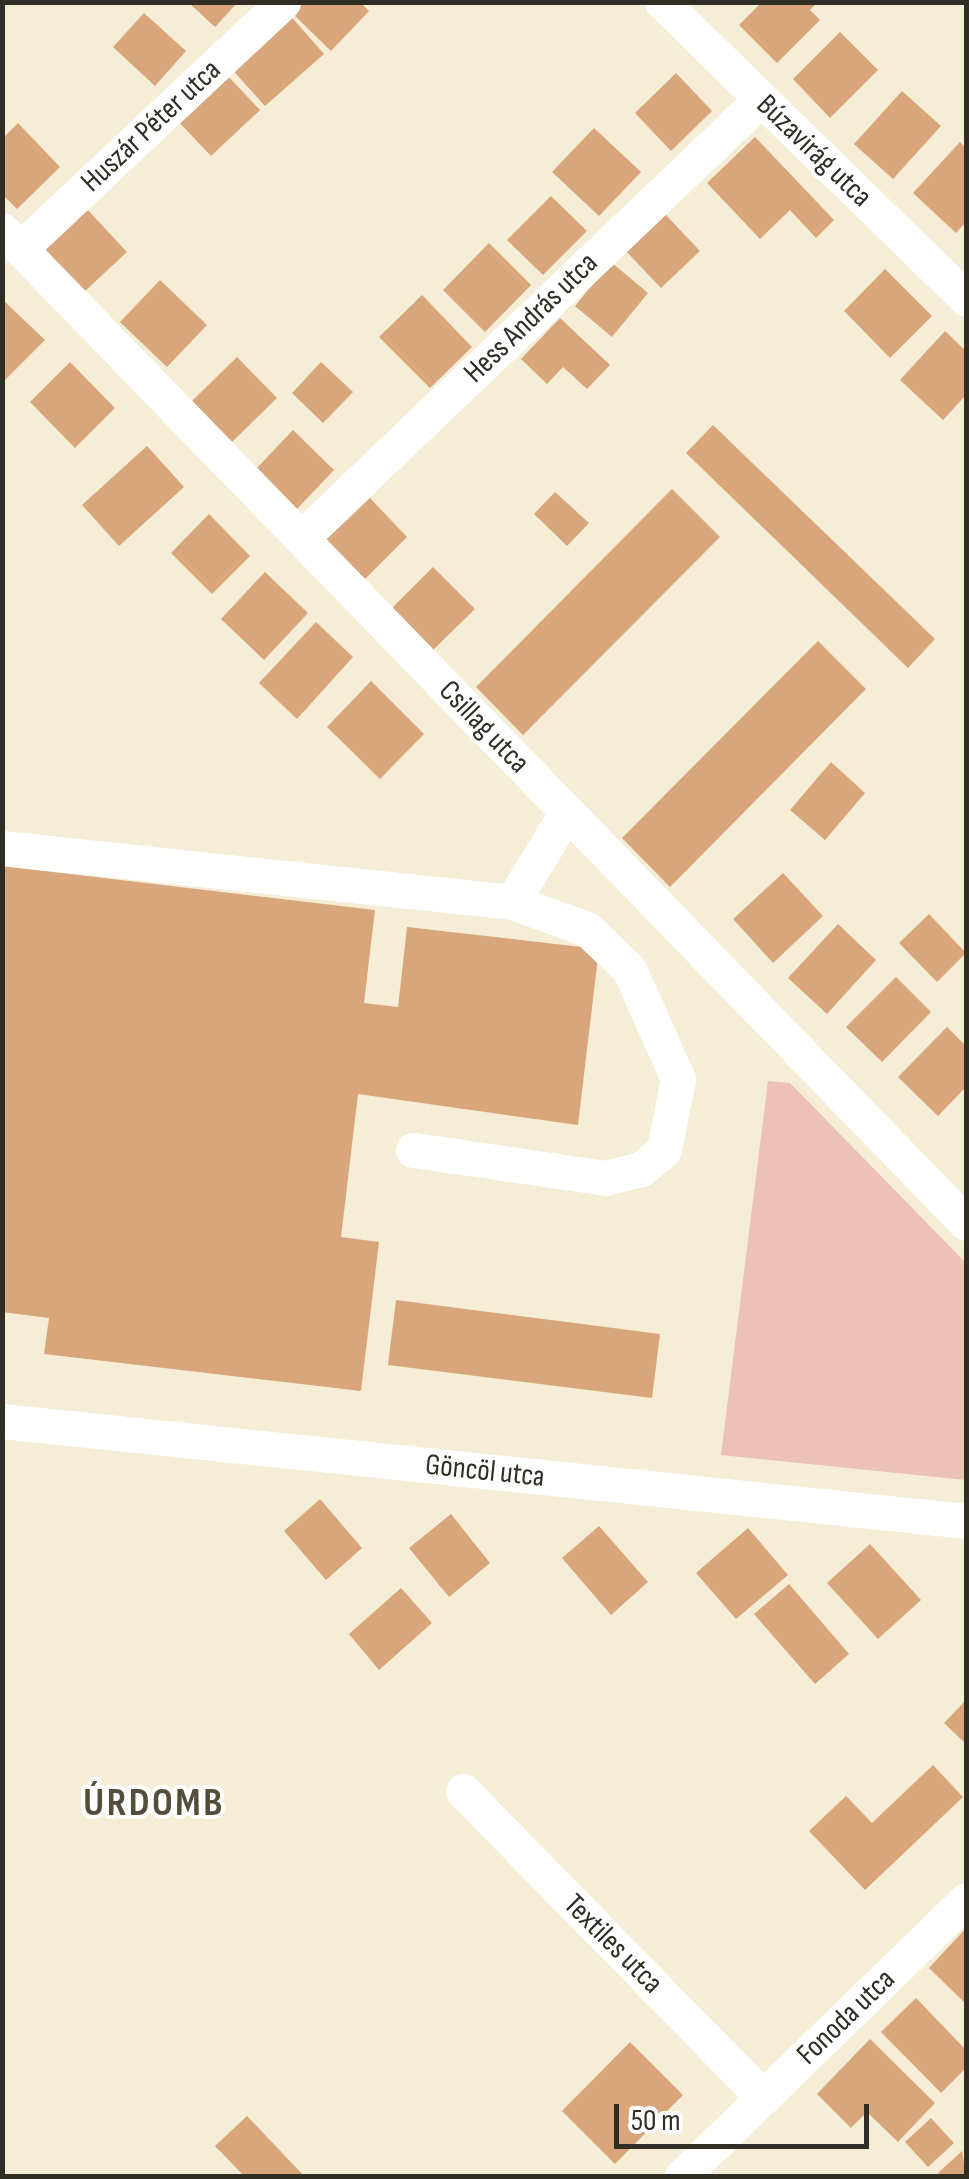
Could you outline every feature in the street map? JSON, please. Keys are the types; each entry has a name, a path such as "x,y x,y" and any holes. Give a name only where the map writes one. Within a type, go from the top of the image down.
{"street":[{"name":"Huszár Péter utca","path":"11,240 283,2"},
{"name":"Búzavirág utca","path":"662,2 966,299"},
{"name":"Hess András utca","path":"301,538 761,99"},
{"name":"Csillag utca","path":"11,240 966,1223"},
{"path":"512,902 568,812"},
{"path":"2,848 512,902 587,929 629,968 678,1079 664,1150 641,1169 606,1178 413,1150"},
{"name":"Göncöl utca","path":"11,1431 966,1521"},
{"name":"Textiles utca","path":"463,1792 763,2097"},
{"name":"Fonoda utca","path":"682,2176 966,1900"}],"shaded area":[{"path":"768,1081 790,1083 966,1263 966,1480 721,1455"}],"building":[{"path":"188,2 238,2 215,27"},
{"path":"299,2 360,2 369,11 331,51 290,11"},
{"path":"762,2 818,2 810,10 820,20 777,63 739,25"},
{"path":"144,13 186,51 155,86 113,47"},
{"path":"288,13 324,54 265,106 229,66"},
{"path":"840,32 878,70 830,118 793,79"},
{"path":"224,72 260,110 211,156 176,119"},
{"path":"676,73 712,111 671,151 635,113"},
{"path":"902,91 941,126 893,179 854,144"},
{"path":"18,123 60,167 17,209 2,194 2,139"},
{"path":"594,128 641,172 599,216 552,172"},
{"path":"755,137 834,220 816,238 790,210 760,239 707,183"},
{"path":"960,142 966,148 966,222 956,233 913,193"},
{"path":"551,196 587,231 543,275 507,240"},
{"path":"85,207 127,252 84,292 42,248"},
{"path":"663,212 700,251 661,288 624,249"},
{"path":"489,243 531,285 485,332 443,290"},
{"path":"611,262 648,293 612,337 575,306"},
{"path":"885,269 932,316 890,358 844,311"},
{"path":"160,280 207,325 167,367 120,322"},
{"path":"422,295 472,347 430,388 379,337"},
{"path":"2,299 45,340 2,383"},
{"path":"560,318 610,365 587,389 563,367 547,384 521,359"},
{"path":"945,331 966,351 966,395 943,420 900,380"},
{"path":"237,357 277,398 232,442 192,401"},
{"path":"70,362 115,408 75,448 30,402"},
{"path":"321,362 353,392 323,423 292,393"},
{"path":"713,425 935,639 908,668 686,453"},
{"path":"293,430 334,470 296,510 254,471"},
{"path":"147,446 184,487 119,546 82,505"},
{"path":"672,489 720,537 523,735 476,687"},
{"path":"555,492 589,523 567,546 534,514"},
{"path":"370,498 407,537 364,580 326,540"},
{"path":"209,514 250,556 212,594 171,553"},
{"path":"433,567 475,609 430,653 390,610"},
{"path":"265,572 308,613 264,660 221,619"},
{"path":"316,622 353,657 297,719 259,683"},
{"path":"818,641 866,689 670,887 622,838"},
{"path":"371,681 424,734 380,779 327,727"},
{"path":"831,762 865,793 825,840 790,810"},
{"path":"2,866 375,910 364,1003 398,1007 407,927 599,949 578,1125 358,1094 341,1237 379,1242 361,1391 44,1354 49,1318 2,1312"},
{"path":"783,873 823,916 773,963 733,919"},
{"path":"929,914 966,953 937,982 899,943"},
{"path":"838,924 876,960 827,1014 788,978"},
{"path":"896,977 931,1012 882,1062 846,1027"},
{"path":"947,1027 966,1046 966,1087 938,1116 898,1077"},
{"path":"396,1300 660,1334 652,1398 388,1365"},
{"path":"320,1499 362,1548 326,1580 284,1531"},
{"path":"451,1514 490,1563 449,1597 409,1548"},
{"path":"599,1526 648,1582 611,1615 562,1558"},
{"path":"748,1528 788,1575 736,1619 696,1573"},
{"path":"870,1544 921,1600 878,1639 827,1583"},
{"path":"789,1584 849,1654 815,1684 754,1614"},
{"path":"401,1588 432,1623 379,1670 349,1634"},
{"path":"966,1700 966,1744 944,1723"},
{"path":"933,1765 963,1797 865,1890 809,1831 846,1796 872,1823"},
{"path":"966,1928 966,2004 929,1968"},
{"path":"916,1998 966,2050 966,2068 941,2093 881,2032"},
{"path":"870,2039 935,2103 898,2142 867,2112 851,2128 817,2094"},
{"path":"630,2042 683,2095 615,2164 562,2111"},
{"path":"247,2116 304,2176 244,2176 215,2146"},
{"path":"931,2118 954,2143 928,2167 905,2142"},
{"path":"962,2151 966,2176 938,2173"}],"district":[{"name":"ÚRDOMB","path":"154,1803"}]}
